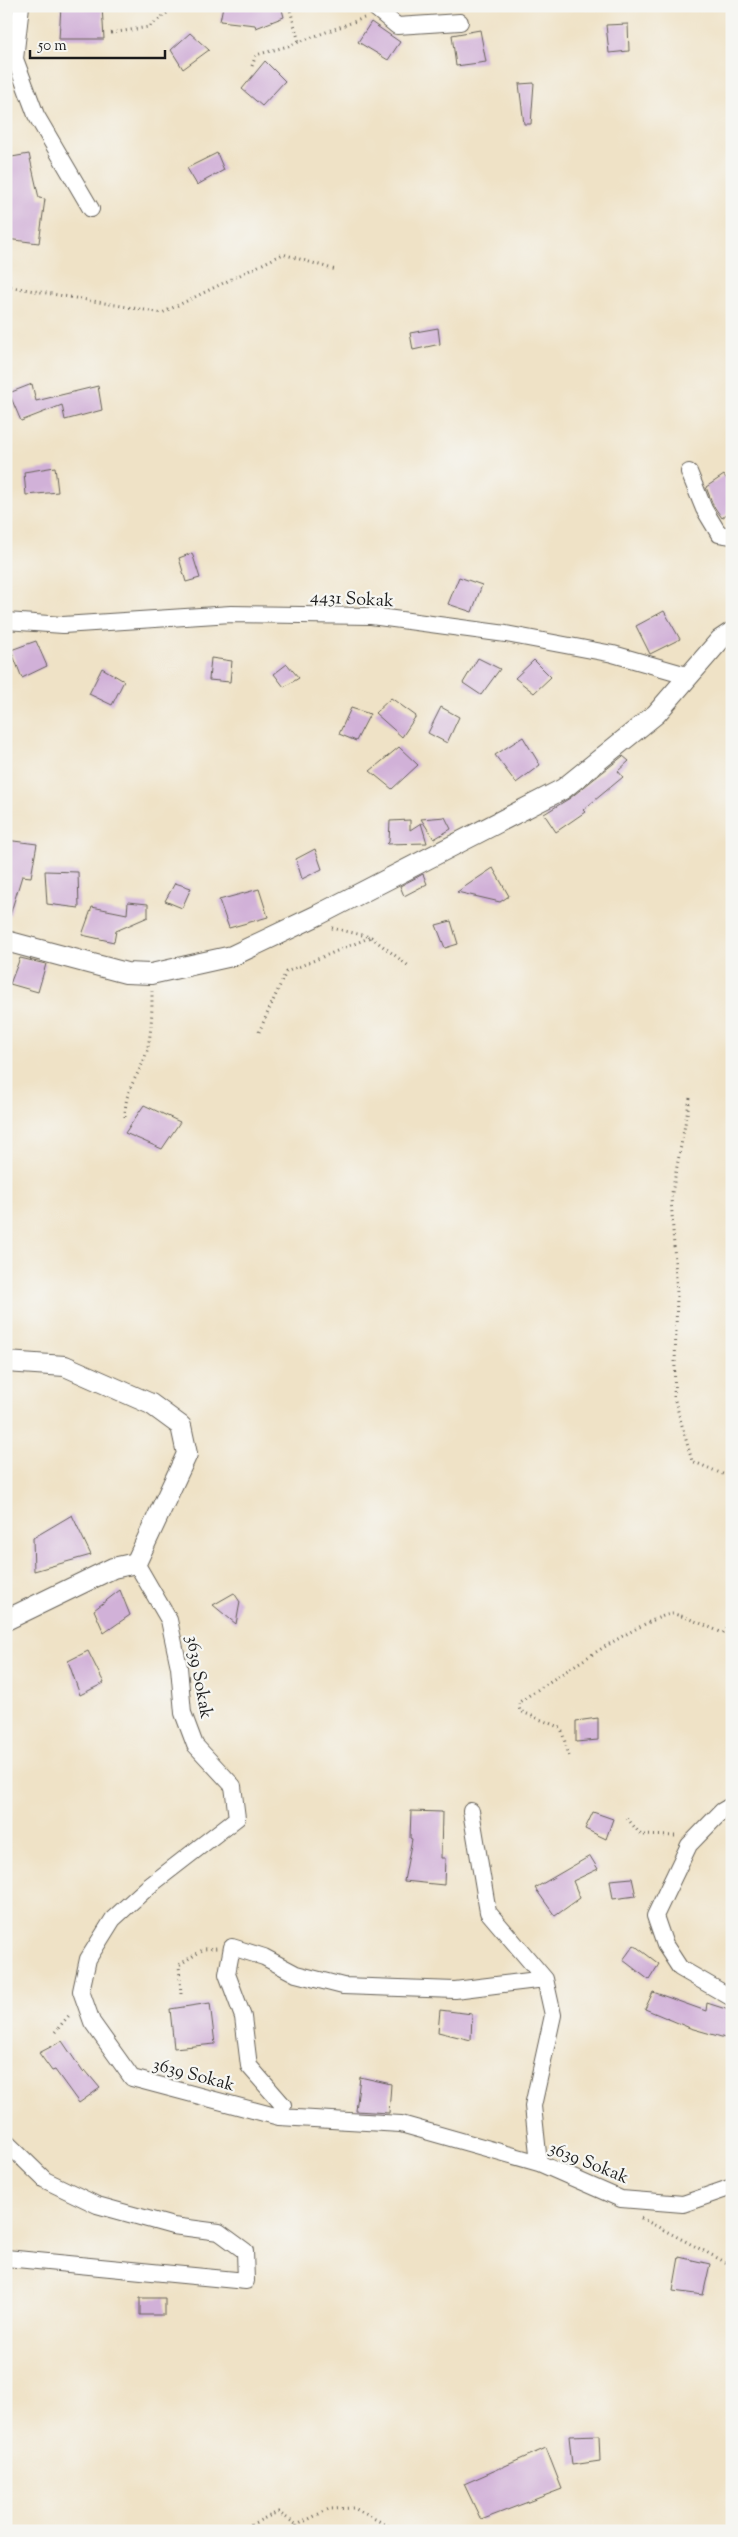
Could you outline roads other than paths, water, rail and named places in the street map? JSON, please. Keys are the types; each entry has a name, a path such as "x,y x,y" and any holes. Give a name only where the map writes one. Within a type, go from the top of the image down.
{"street":[{"path":"21,6 15,59 36,115 91,209"},
{"path":"376,9 396,26 460,22"},
{"path":"689,472 704,509 718,534 732,536"},
{"name":"4431 Sokak","path":"6,621 63,625 231,614 371,616 506,634 614,654 690,676"},
{"path":"6,941 126,973 151,974 232,956 305,922 563,789 656,714 720,640 732,632"},
{"path":"6,1362 65,1366 151,1404 181,1426 187,1454 136,1563 113,1568 6,1620"},
{"name":"3639 Sokak","path":"136,1563 169,1620 179,1667 183,1713 195,1745 233,1786 236,1818 148,1887 113,1919 88,1959 81,1991 92,2022 132,2078 279,2117 401,2124 539,2163 621,2199 683,2204 732,2187"},
{"path":"732,1805 722,1811 689,1845 655,1916 665,1945 680,1968 732,1998"},
{"path":"471,1810 488,1912 545,1979 553,2015 533,2106 539,2163"},
{"path":"279,2117 283,2105 249,2066 243,2018 227,1974 232,1947 264,1957 296,1974 344,1986 455,1990 545,1979"},
{"path":"6,2142 45,2180 97,2205 173,2226 219,2232 245,2251 246,2281 6,2258"}]}
